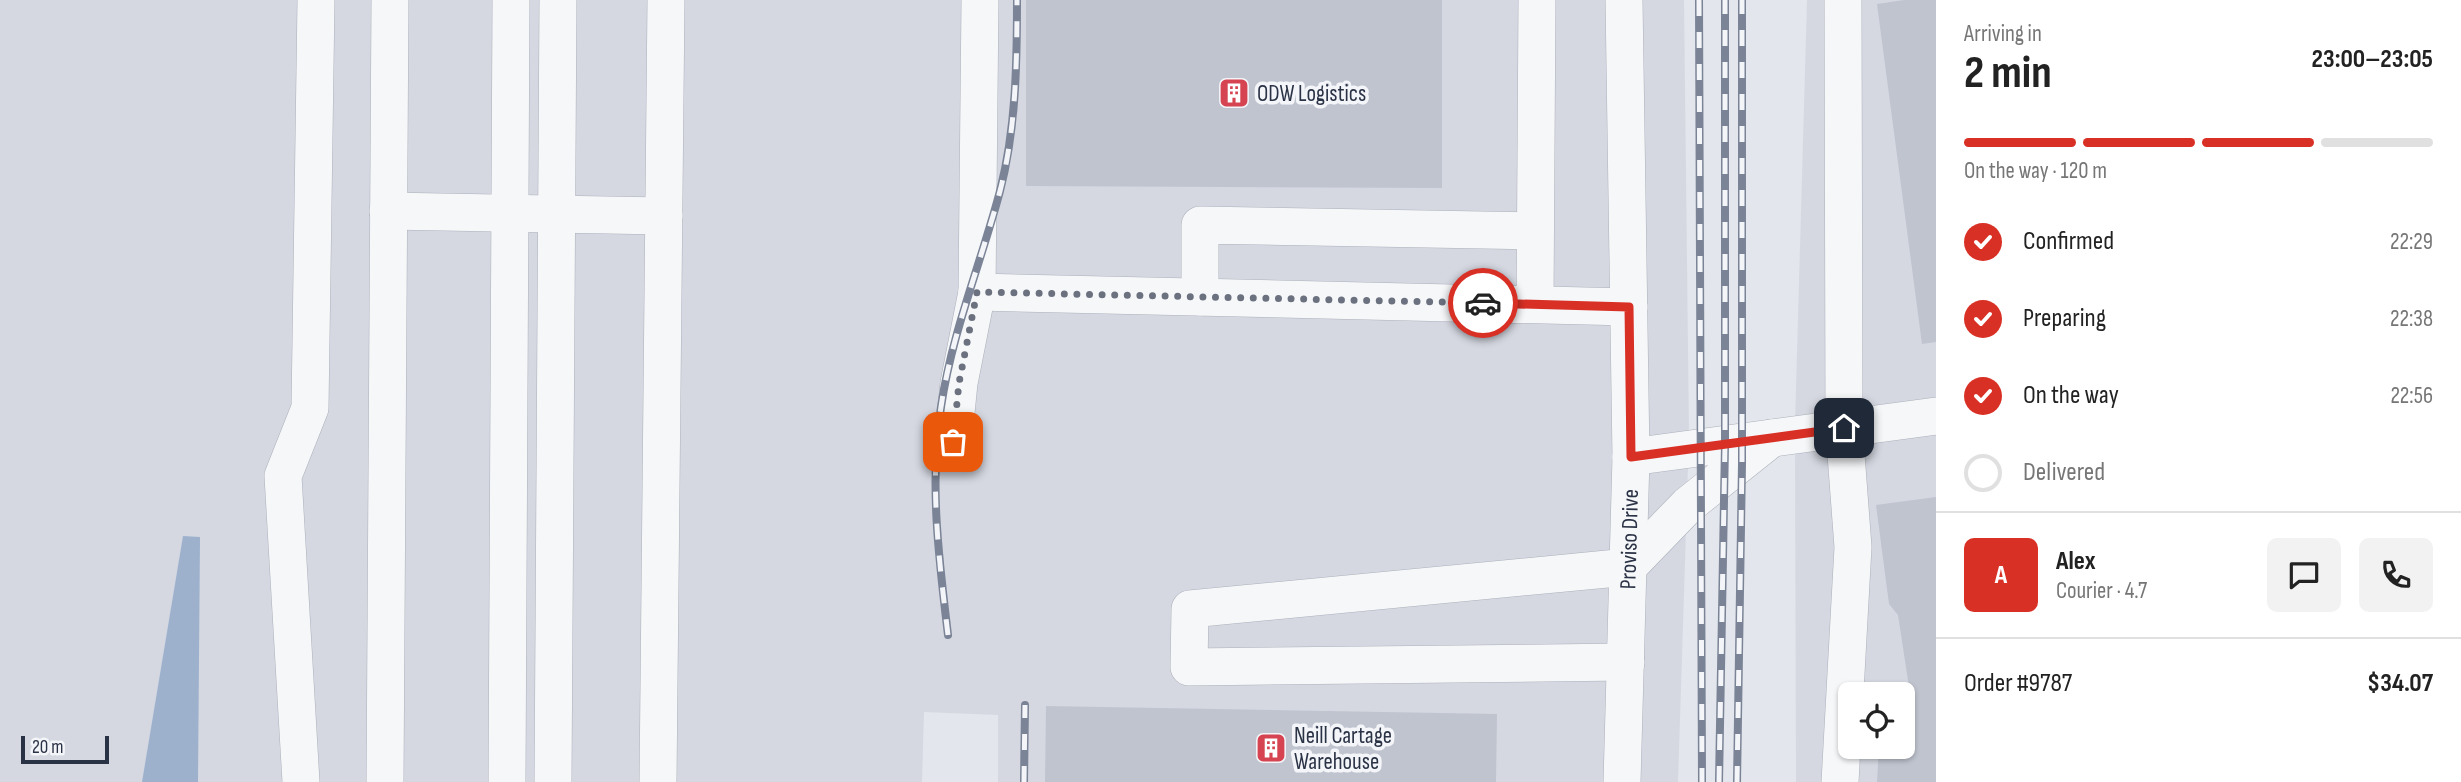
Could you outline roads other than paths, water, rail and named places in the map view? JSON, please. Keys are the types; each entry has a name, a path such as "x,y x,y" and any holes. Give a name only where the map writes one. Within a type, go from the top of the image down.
{"street":[{"path":"301,782 283,476 310,408 316,0"},
{"path":"385,782 390,0"},
{"path":"507,782 511,0"},
{"path":"553,782 558,0"},
{"path":"658,782 666,0"},
{"path":"953,442 959,383 977,292 980,0"},
{"path":"1535,304 1537,0"},
{"name":"Proviso Drive","path":"1622,782 1631,457 1624,0"},
{"path":"1840,782 1853,547 1844,428 1843,0"},
{"path":"388,211 664,216"},
{"path":"1200,297 1200,225 1535,231"},
{"path":"977,292 1629,307"},
{"path":"1631,457 1936,416"},
{"path":"1626,662 1189,667 1190,609 1628,566 1688,505 1772,438"}],"water":[{"path":"183,536 200,537 198,782 142,782"}],"railway":[{"path":"948,635 937,521 937,435 952,352 1005,168 1014,96 1017,0"},
{"path":"1699,0 1702,782"},
{"path":"1719,782 1725,444 1725,0"},
{"path":"1737,782 1742,463 1742,0"},
{"path":"1024,782 1025,705"}],"place":[{"name":"ODW Logistics","path":"1234,93"},
{"name":"Neill Cartage Warehouse","path":"1271,748"}]}
